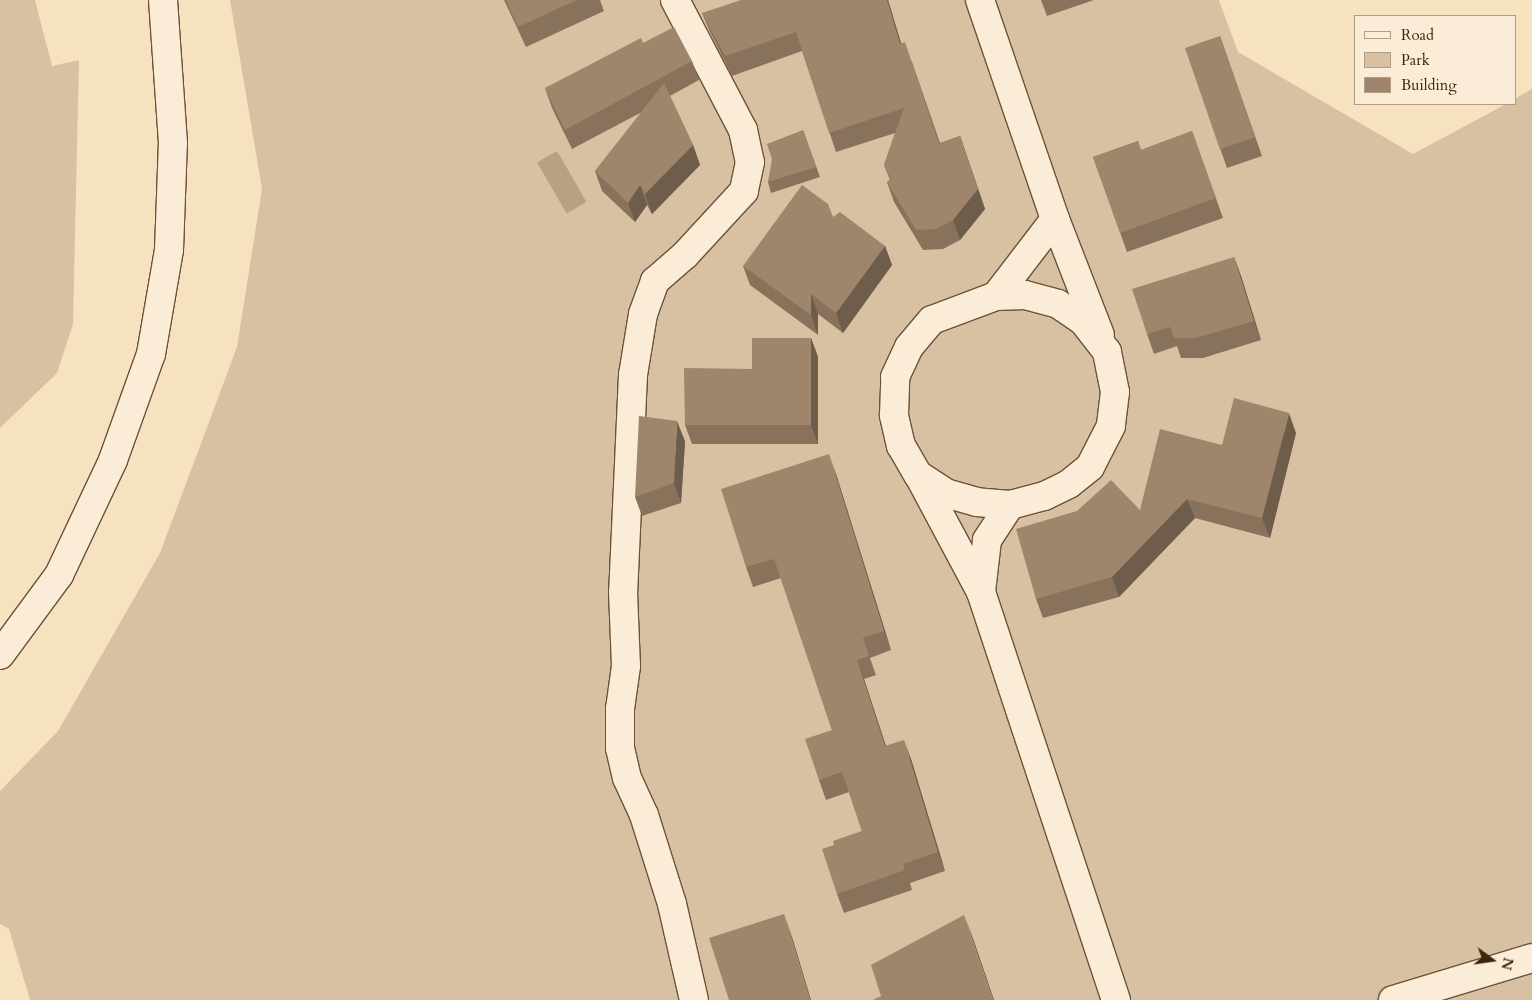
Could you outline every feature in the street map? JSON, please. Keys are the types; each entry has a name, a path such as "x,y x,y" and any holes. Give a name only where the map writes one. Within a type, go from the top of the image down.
{"street":[{"path":"0,655 59,575 113,460 151,354 170,250 173,163 163,0"},
{"path":"675,0 743,130 750,162 744,191 685,255 655,281 642,314 633,374 622,592 626,666 620,708 620,748 627,778 644,815 672,904 694,1000"},
{"path":"918,475 946,493 977,502 1010,505 1069,484 1090,466 1111,426 1116,392 1107,352 1056,219 980,0"},
{"path":"996,296 1056,219"},
{"path":"1107,352 1083,321 1058,304 1025,294 996,296 932,320 909,347 895,378 894,415 901,446 981,592 1116,1000"},
{"path":"981,592 987,540 1010,505"},
{"path":"1393,1000 1532,958"}],"green space":[{"path":"0,0 35,0 52,66 79,60 73,324 57,373 0,428"},
{"path":"230,0 1219,0 1238,52 1413,154 1504,105 1517,105 1517,97 1532,89 1532,1000 30,1000 9,929 0,924 0,791 58,731 160,553 237,347 262,189"}],"shaded area":[{"path":"557,151 586,202 567,214 537,163"}],"building":[{"path":"506,0 577,0 518,27"},
{"path":"741,0 887,0 900,44 905,42 939,144 960,136 978,189 953,220 936,229 916,230 887,182 891,179 884,165 904,108 829,133 796,32 725,56 702,13"},
{"path":"674,27 692,61 565,130 545,88 641,38 643,43"},
{"path":"1220,36 1255,137 1220,149 1185,48"},
{"path":"664,83 693,145 645,194 640,185 628,203 595,171"},
{"path":"803,130 816,167 768,182 772,159 767,144"},
{"path":"1192,131 1216,198 1120,233 1093,157 1138,141 1141,150"},
{"path":"802,185 828,204 833,217 840,212 885,246 836,313 811,294 811,315 743,266"},
{"path":"1234,257 1254,321 1196,338 1174,338 1170,327 1147,334 1132,289"},
{"path":"752,338 811,338 811,425 685,425 684,368 752,369"},
{"path":"1234,398 1289,413 1262,518 1187,499 1112,577 1036,599 1016,529 1077,511 1111,480 1140,510 1160,429 1222,445"},
{"path":"639,416 677,421 674,483 635,497"},
{"path":"829,454 884,631 863,638 869,656 857,660 885,746 904,740 938,852 903,864 905,870 837,894 822,849 834,845 833,841 862,831 842,772 819,780 805,739 832,730 774,559 746,567 721,489"},
{"path":"784,914 810,1000 729,1000 709,938"},
{"path":"964,915 993,1000 873,1000 881,996 871,965"}]}
